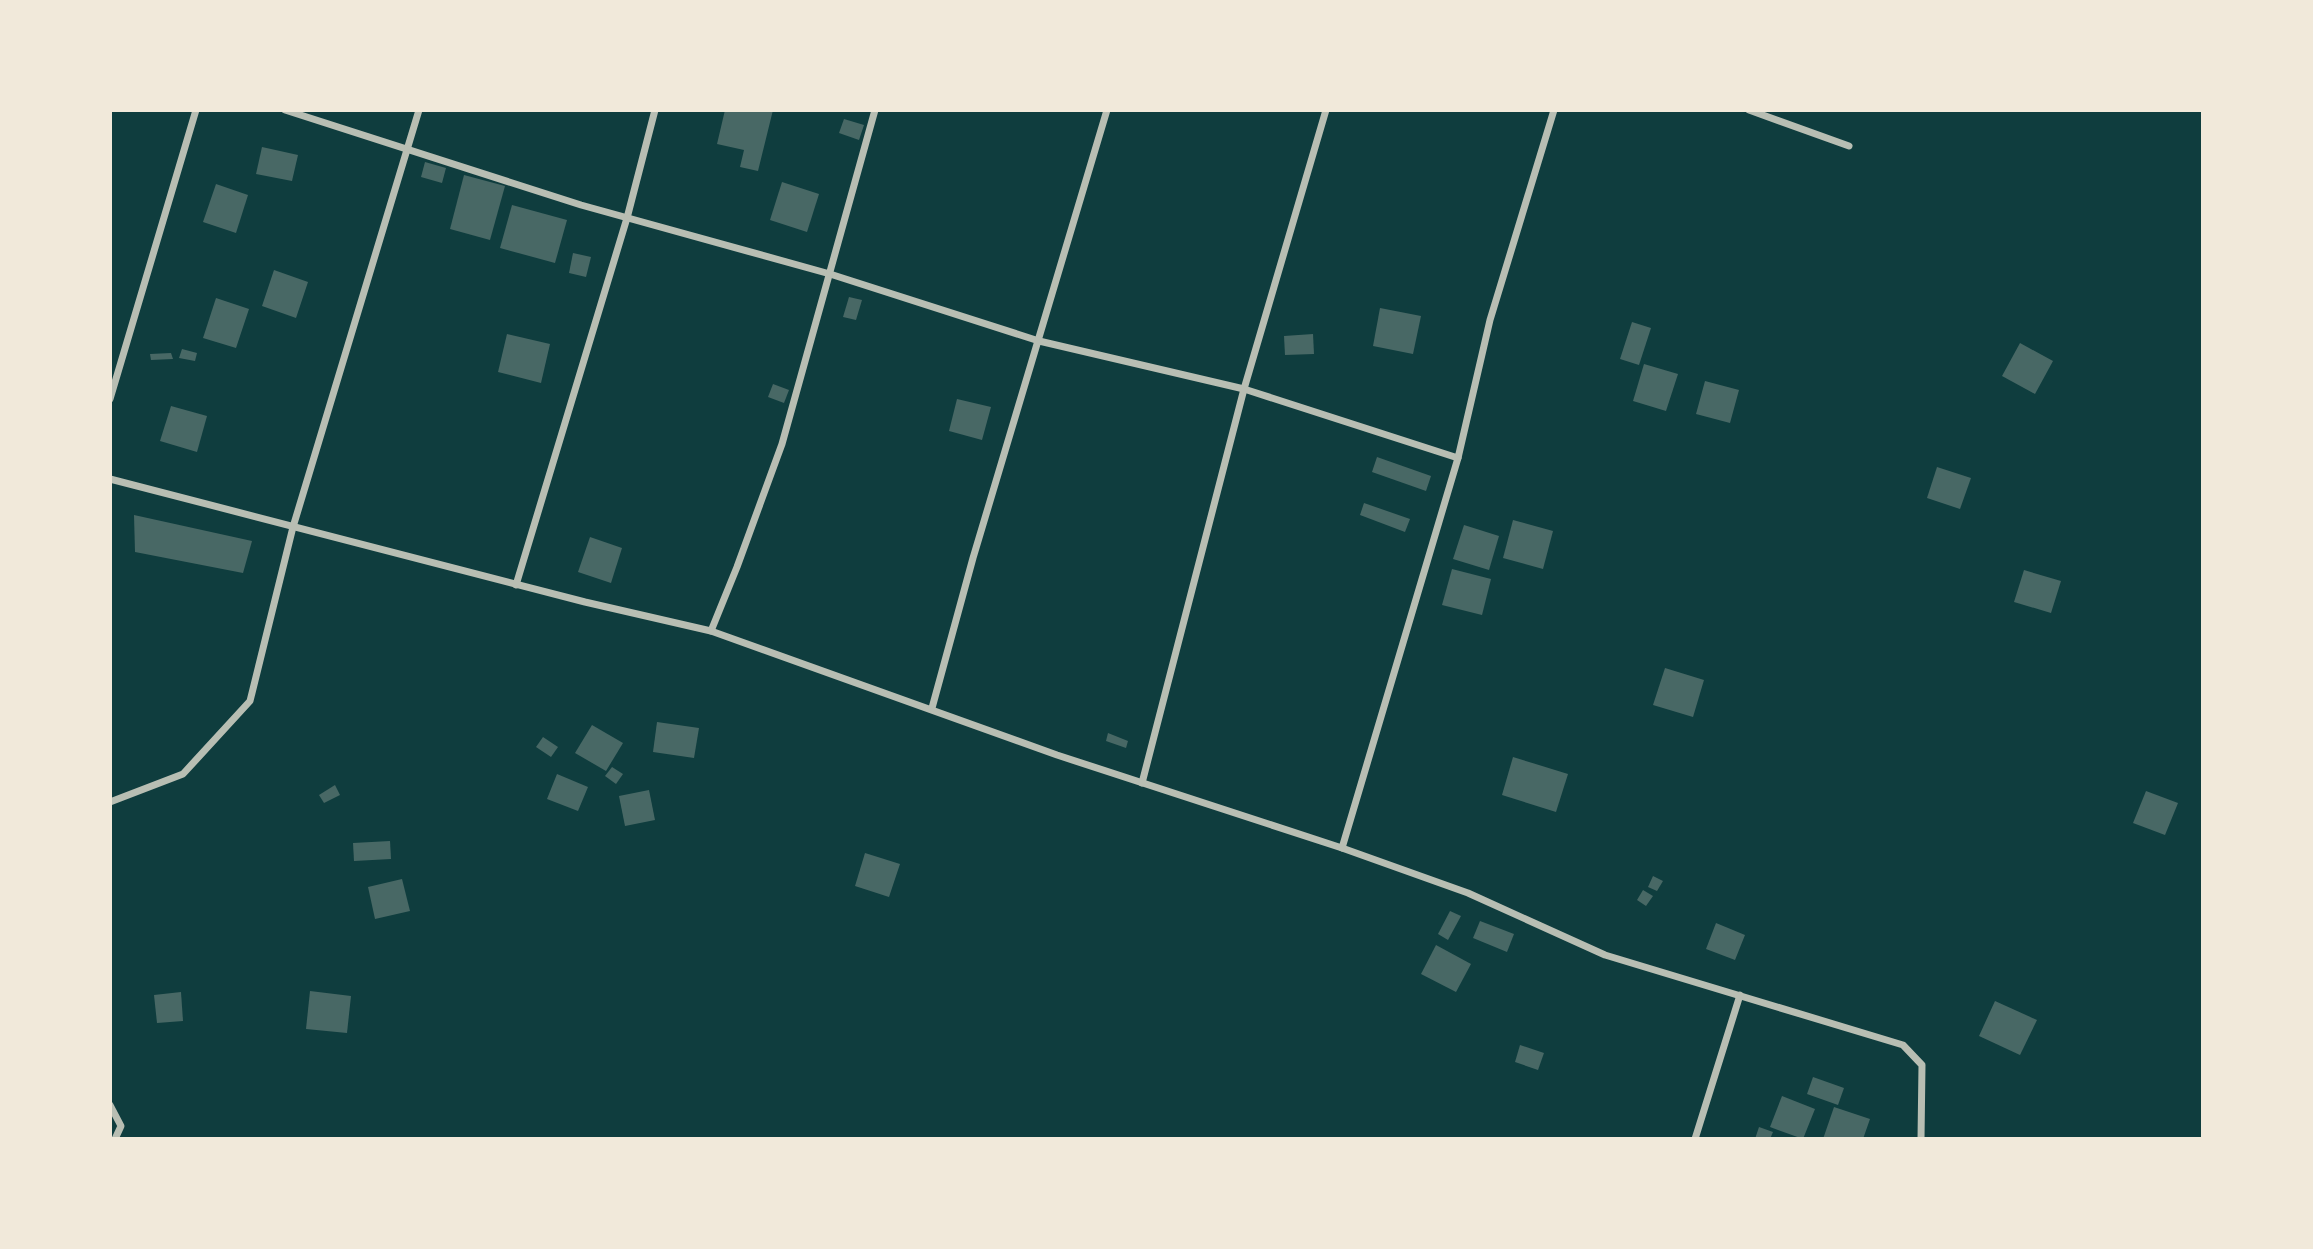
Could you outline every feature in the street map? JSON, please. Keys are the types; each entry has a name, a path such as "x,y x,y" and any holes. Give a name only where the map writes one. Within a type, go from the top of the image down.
{"street":[{"path":"110,399 196,110"},
{"path":"285,110 627,218 830,274 1039,341 1244,389 1458,458"},
{"path":"110,802 183,774 250,701 293,527 419,110"},
{"path":"516,584 627,218 655,110"},
{"path":"711,631 782,444 875,110"},
{"path":"932,708 973,558 1107,110"},
{"path":"1142,783 1244,389 1326,110"},
{"path":"1342,848 1458,458 1490,320 1554,110"},
{"path":"1749,110 1849,146"},
{"path":"110,480 711,631 1057,755 1342,848 1468,893 1605,955 1903,1045 1922,1065 1922,1139"},
{"path":"1695,1139 1740,995"},
{"path":"110,1105 121,1126 115,1139"}],"building":[{"path":"725,110 773,110 758,171 740,167 744,150 717,144"},
{"path":"844,119 864,125 859,140 839,133"},
{"path":"262,147 298,155 292,181 256,174"},
{"path":"425,162 446,168 442,183 421,177"},
{"path":"464,175 505,186 490,240 450,229"},
{"path":"782,182 819,194 807,232 770,220"},
{"path":"216,184 248,195 236,233 203,222"},
{"path":"512,205 567,220 555,263 500,248"},
{"path":"573,253 591,257 586,277 569,273"},
{"path":"274,270 308,282 296,318 262,306"},
{"path":"849,297 862,300 856,320 843,317"},
{"path":"216,298 249,309 236,348 203,338"},
{"path":"1380,308 1421,316 1413,354 1373,346"},
{"path":"1632,322 1651,328 1639,365 1620,359"},
{"path":"507,334 550,344 541,383 498,372"},
{"path":"1313,334 1314,354 1285,355 1284,336"},
{"path":"2020,343 2053,361 2035,394 2002,376"},
{"path":"182,349 197,353 195,361 179,358"},
{"path":"171,353 173,359 151,360 150,354"},
{"path":"1644,364 1678,374 1666,411 1633,401"},
{"path":"1705,381 1739,390 1730,423 1696,414"},
{"path":"773,384 789,390 784,403 768,397"},
{"path":"957,399 991,407 982,440 949,431"},
{"path":"171,406 207,416 197,452 160,441"},
{"path":"1377,457 1431,476 1426,491 1372,472"},
{"path":"1937,467 1971,478 1960,509 1927,498"},
{"path":"1364,503 1410,519 1405,532 1360,515"},
{"path":"134,515 252,541 243,573 135,552"},
{"path":"1513,520 1553,531 1543,569 1503,558"},
{"path":"1464,525 1499,536 1489,570 1453,559"},
{"path":"590,537 622,548 611,583 578,572"},
{"path":"1452,569 1491,579 1482,615 1442,605"},
{"path":"2024,570 2061,581 2051,613 2014,602"},
{"path":"1665,668 1704,680 1693,717 1653,705"},
{"path":"657,722 699,728 694,758 653,752"},
{"path":"592,725 623,743 606,771 575,753"},
{"path":"1108,733 1128,741 1126,748 1106,741"},
{"path":"543,737 558,747 551,757 536,747"},
{"path":"1513,757 1568,774 1556,812 1502,795"},
{"path":"612,767 623,774 616,784 605,776"},
{"path":"557,774 588,787 578,811 547,799"},
{"path":"335,785 340,795 324,803 319,795"},
{"path":"649,790 655,820 625,826 619,796"},
{"path":"2146,791 2178,803 2165,835 2133,823"},
{"path":"390,841 391,859 354,861 353,843"},
{"path":"865,853 900,864 889,897 855,886"},
{"path":"1653,876 1663,881 1657,891 1648,887"},
{"path":"402,879 410,911 375,919 368,887"},
{"path":"1643,890 1653,896 1646,906 1637,900"},
{"path":"1450,911 1461,916 1448,940 1438,934"},
{"path":"1480,921 1514,934 1507,952 1473,938"},
{"path":"1716,923 1745,935 1735,960 1706,949"},
{"path":"1436,945 1471,964 1456,992 1421,974"},
{"path":"310,991 351,996 347,1033 306,1029"},
{"path":"181,992 183,1021 157,1023 154,995"},
{"path":"1995,1001 2037,1020 2020,1055 1979,1036"},
{"path":"1520,1045 1544,1053 1538,1070 1515,1062"},
{"path":"1813,1077 1844,1088 1838,1105 1807,1094"},
{"path":"1782,1096 1815,1109 1803,1139 1770,1127"},
{"path":"1834,1107 1870,1119 1863,1139 1823,1139"},
{"path":"1759,1127 1773,1132 1770,1139 1755,1139"}]}
